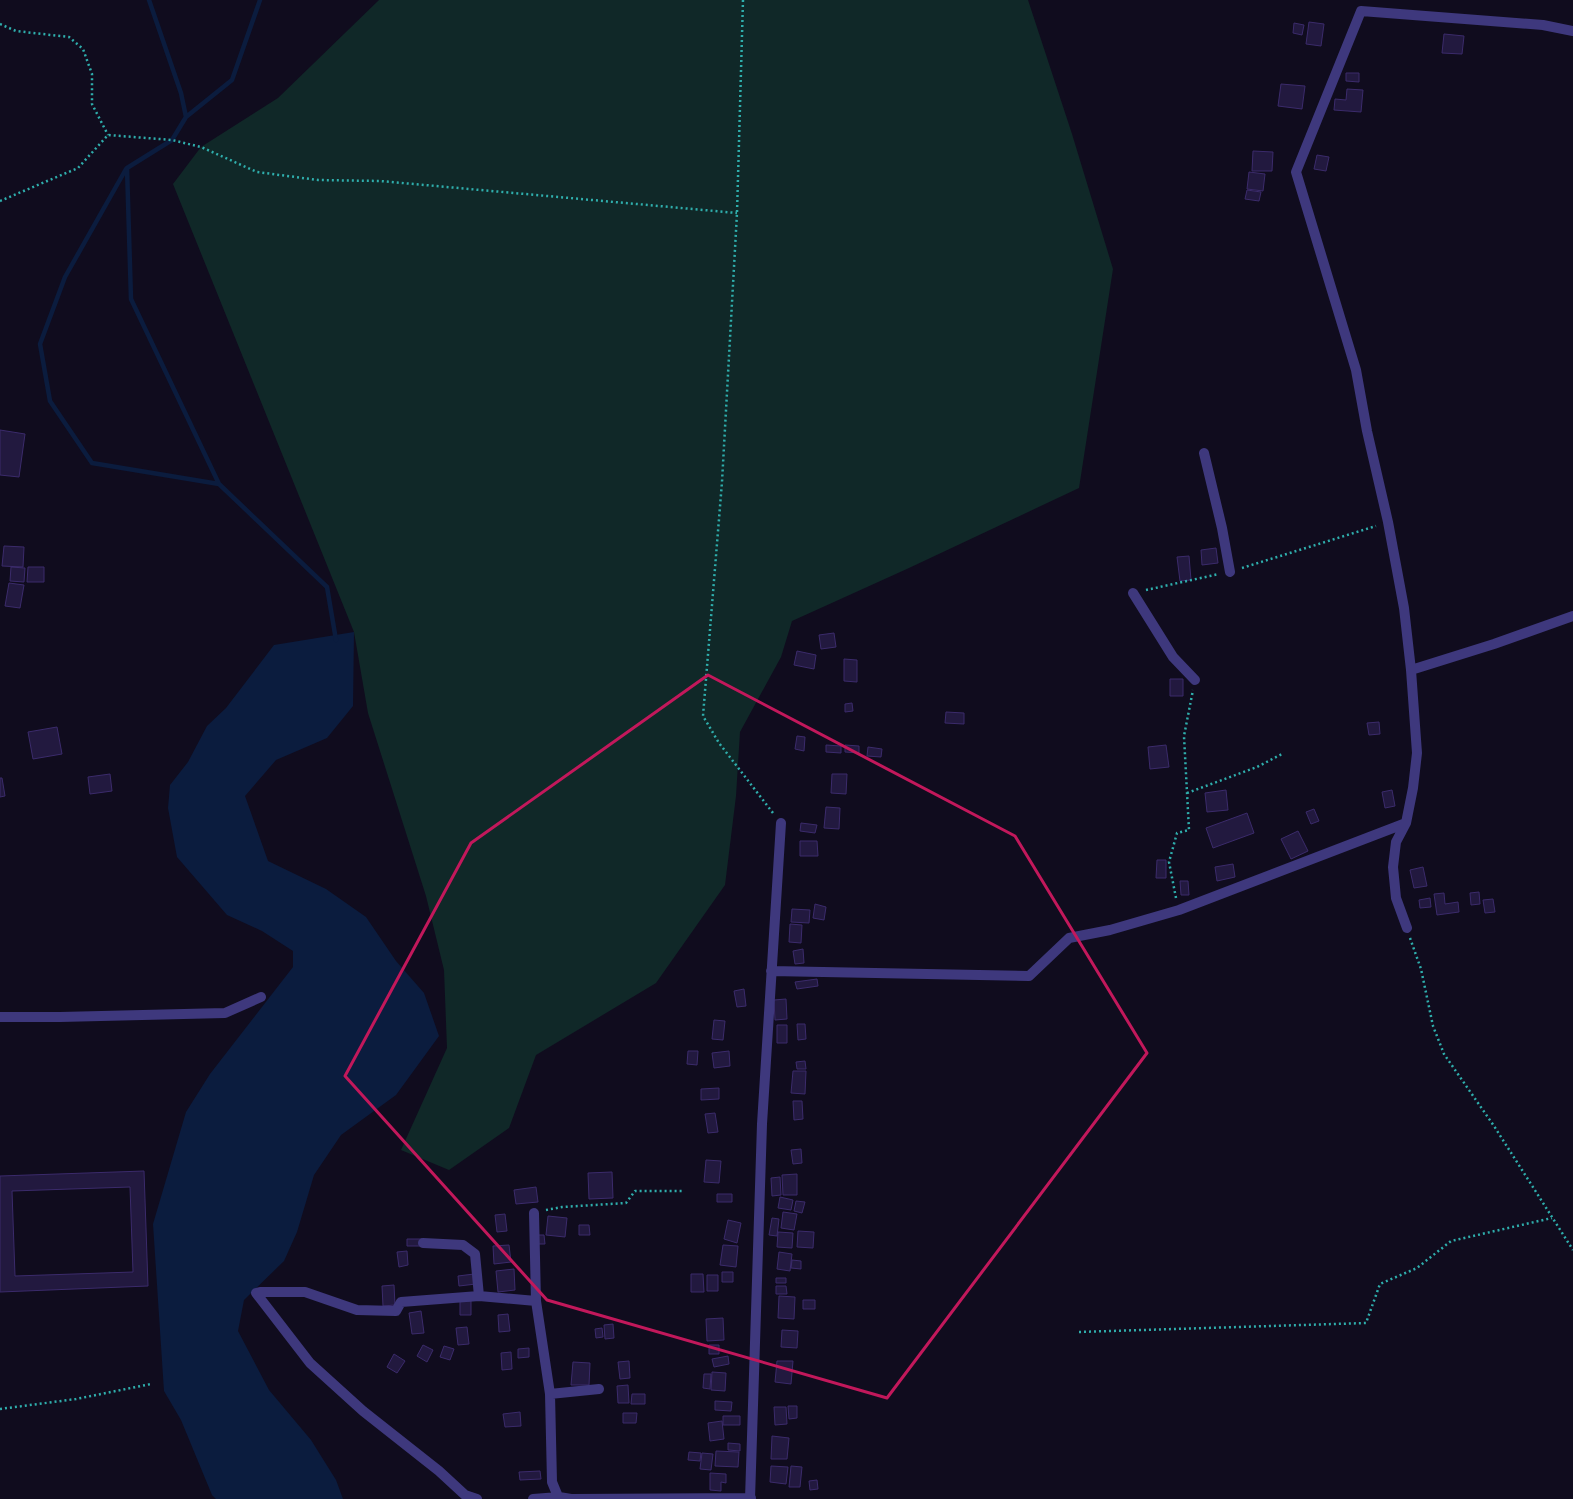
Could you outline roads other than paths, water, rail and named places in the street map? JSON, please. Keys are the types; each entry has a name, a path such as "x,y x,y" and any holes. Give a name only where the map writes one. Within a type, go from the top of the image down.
{"street":[{"path":"1407,928 1396,898 1393,867 1396,842 1406,823 1413,788 1417,753 1411,670 1404,608 1388,522 1367,431 1356,370 1296,172 1361,10 1543,25 1573,31"},
{"path":"1204,453 1222,528 1230,572"},
{"path":"1133,593 1173,658 1195,680"},
{"path":"1411,670 1494,644 1573,616"},
{"path":"533,1499 750,1499 762,1124 781,823"},
{"path":"771,971 1029,976 1069,938 1110,930 1179,910 1406,823"},
{"path":"0,1017 225,1013 260,996"},
{"path":"534,1213 536,1301 550,1394 552,1482 559,1498"},
{"path":"423,1243 463,1244 475,1254 480,1296"},
{"path":"476,1499 465,1495 439,1471 363,1411 310,1363 256,1293 305,1292 357,1310 396,1311 401,1302 480,1296 536,1301"},
{"path":"550,1394 600,1389"}],"water":[{"path":"354,632 353,706 327,738 276,760 245,796 268,861 326,889 366,917 396,961 424,993 439,1036 396,1095 341,1135 314,1175 297,1232 284,1261 244,1300 238,1331 269,1390 311,1440 336,1480 343,1499 216,1499 212,1495 181,1420 164,1391 153,1224 186,1112 210,1074 293,967 293,951 262,931 227,915 177,857 168,808 170,785 188,762 207,726 226,708 274,645"}],"waterway":[{"path":"149,0 181,93 186,117"},
{"path":"260,0 232,80 186,117 172,140 127,168 131,299 219,484 327,587 336,640"},
{"path":"126,169 65,277 40,344 50,401 92,463 219,484"}]}
